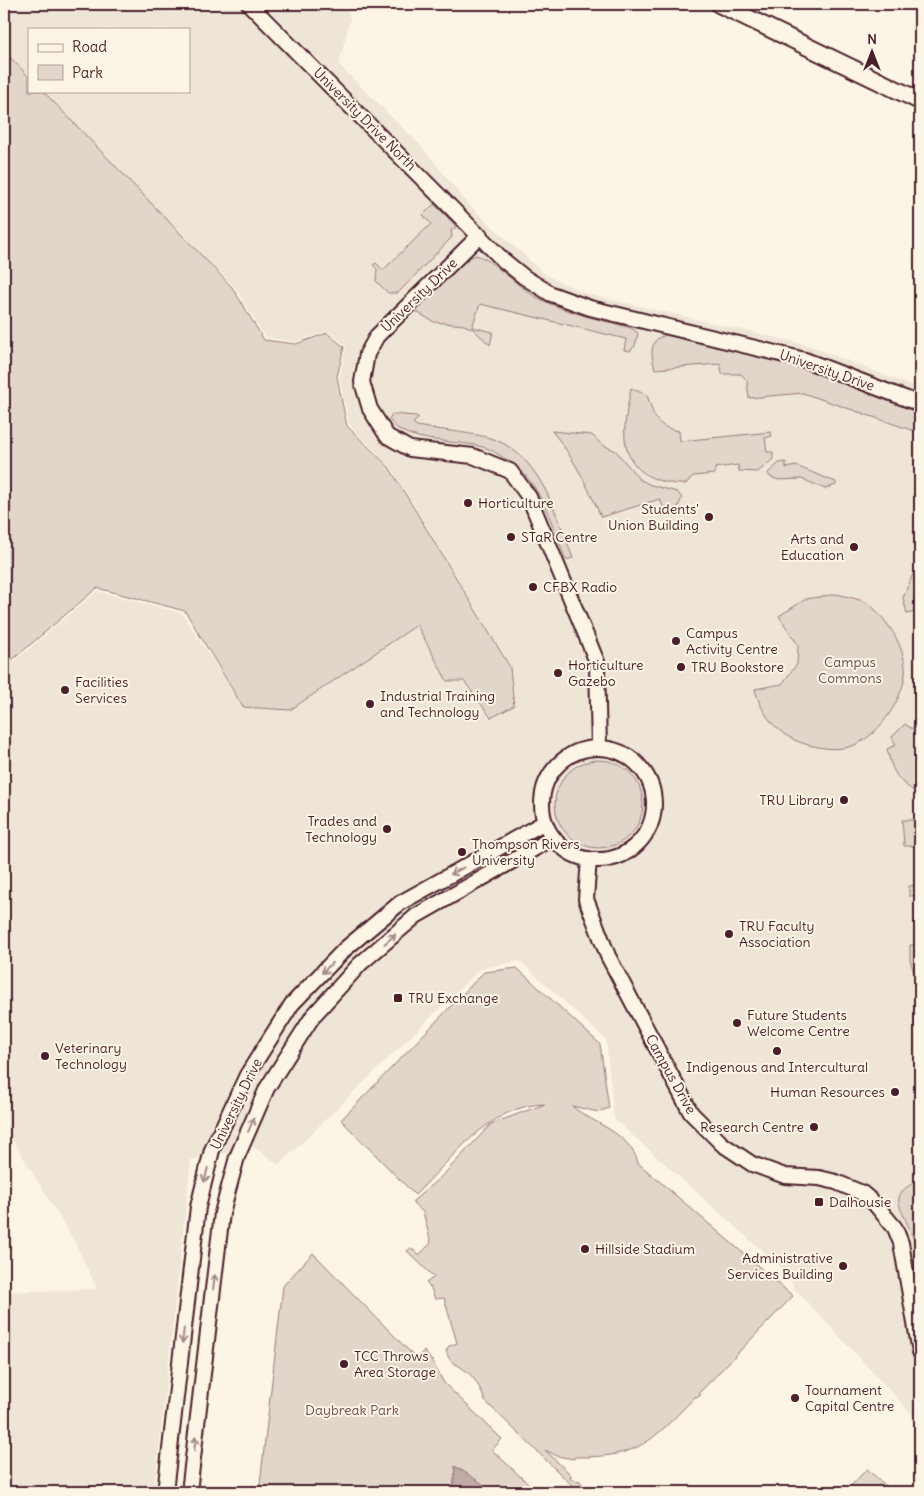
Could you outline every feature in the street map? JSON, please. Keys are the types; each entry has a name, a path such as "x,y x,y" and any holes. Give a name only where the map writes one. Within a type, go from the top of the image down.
{"street":[{"name":"University Drive North","path":"249,4 480,236"},
{"path":"719,4 920,102"},
{"name":"University Drive","path":"599,748 597,662 530,497 510,471 473,456 410,449 387,436 370,409 362,382 367,354 377,336 480,236 524,278 551,294 590,308 805,360 920,404"},
{"path":"599,748 616,752 632,760 644,773 652,789 654,806 650,824 642,839 631,849 618,856 604,860 589,859 575,855 553,838 545,822 542,804 545,787 553,771 566,758 582,751 599,748"},
{"name":"University Drive","path":"165,1492 198,1207 212,1150 248,1075 292,1004 344,949 400,903 545,822"},
{"name":"University Drive","path":"189,1492 222,1213 237,1158 267,1088 313,1016 360,964 416,916 553,838"},
{"name":"Campus Drive","path":"589,859 586,899 608,956 691,1114 722,1144 752,1164 785,1176 836,1182 862,1193 874,1202 895,1228 901,1243 920,1352"}],"shaded area":[{"name":"Thompson Rivers University","path":"4,4 347,4 350,19 339,65 423,148 468,204 547,276 587,294 808,345 920,389 920,1423 794,1288 786,1272 614,1119 606,1040 520,961 480,969 279,1165 254,1147 191,1160 154,1492 4,1492 4,1292 97,1289 73,1239 4,1126 4,670 97,591 182,613 243,707 290,710 417,625 447,681 463,682 490,719 515,707 511,667 390,466 350,426 339,379 346,346 327,331 296,342 265,337 234,286 4,72"},
{"path":"455,1466 483,1484 478,1492 453,1492"}],"green space":[{"path":"4,51 28,76 28,92 44,92 232,287 264,340 296,344 327,333 344,347 337,377 347,426 389,467 510,667 514,706 491,718 464,681 447,681 417,625 290,710 243,707 185,611 97,588 4,667"},
{"path":"434,204 455,225 455,229 451,230 452,237 398,293 388,293 376,281 377,269 373,265 376,263 383,270 431,224 423,215"},
{"path":"476,255 490,262 529,292 547,303 582,315 631,328 638,333 635,346 630,351 624,350 626,339 480,304 472,327 493,332 490,345 473,329 464,325 434,322 415,311 467,259"},
{"path":"666,335 793,364 920,413 920,433 803,393 749,398 747,381 741,374 722,374 720,364 655,369 652,357 653,345 658,338"},
{"path":"631,388 647,395 654,415 665,427 679,431 680,441 771,432 772,436 765,438 767,452 773,452 773,459 758,472 739,471 738,465 715,468 715,474 693,476 686,484 666,482 649,476 634,464 626,446 625,424"},
{"path":"392,414 416,416 419,418 413,423 417,426 488,438 496,440 512,449 525,460 545,490 573,558 566,560 542,501 521,471 486,448 433,440 407,433 396,427 389,419"},
{"path":"552,431 592,435 601,444 616,451 639,479 651,485 677,492 682,498 678,507 666,514 660,499 601,517 580,472"},
{"path":"786,462 786,468 796,466 836,482 836,485 825,489 802,479 779,480 770,477 768,473 779,463"},
{"path":"913,574 920,574 920,615 918,616 915,612 907,614 903,598"},
{"name":"Campus Commons","path":"837,594 866,602 877,612 898,641 905,665 905,673 901,691 883,723 865,740 844,748 832,749 805,744 783,733 765,714 755,689 782,684 797,664 798,645 779,616 806,599"},
{"path":"916,722 920,724 920,795 901,781 894,771 887,749 896,745 892,737 905,724 912,729"},
{"path":"590,760 608,760 624,767 636,779 643,795 643,813 636,829 624,841 608,848 590,848 574,841 562,829 555,813 555,795 562,779 574,767"},
{"path":"902,820 920,820 920,929 919,895 909,896 909,886 918,885 917,846 904,846"},
{"path":"910,945 920,945 920,984 917,982 910,960"},
{"name":"Hillside Stadium","path":"517,968 600,1044 609,1108 598,1112 572,1106 619,1136 634,1152 638,1163 793,1296 700,1392 700,1396 695,1397 655,1436 643,1444 615,1454 597,1457 575,1457 574,1459 557,1456 545,1450 571,1475 570,1479 580,1481 588,1492 579,1492 485,1401 479,1387 470,1374 451,1361 446,1351 449,1346 457,1343 444,1298 435,1299 431,1288 426,1283 434,1277 407,1251 411,1248 419,1255 431,1243 423,1212 412,1202 444,1174 491,1124 545,1104 525,1107 506,1114 489,1124 473,1136 415,1195 341,1120 484,972"},
{"path":"920,1180 920,1272 918,1257 901,1209 899,1197 909,1186"},
{"name":"Daybreak Park","path":"313,1253 416,1358 424,1351 444,1383 502,1439 492,1450 537,1492 259,1492 283,1286"},
{"path":"867,1469 893,1492 845,1492"}],"place":[{"name":"Horticulture","path":"468,503"},
{"name":"Students' Union Building","path":"709,517"},
{"name":"STaR Centre","path":"511,537"},
{"name":"Arts and Education","path":"854,547"},
{"name":"CFBX Radio","path":"533,587"},
{"name":"Campus Activity Centre","path":"676,641"},
{"name":"TRU Bookstore","path":"681,667"},
{"name":"Horticulture Gazebo","path":"558,673"},
{"name":"Facilities Services","path":"65,690"},
{"name":"Industrial Training and Technology","path":"370,704"},
{"name":"TRU Library","path":"844,800"},
{"name":"Trades and Technology","path":"387,829"},
{"name":"Thompson Rivers University","path":"462,852"},
{"name":"TRU Faculty Association","path":"729,934"},
{"name":"TRU Exchange","path":"398,998"},
{"name":"Future Students Welcome Centre","path":"737,1023"},
{"name":"Indigenous and Intercultural","path":"777,1051"},
{"name":"Veterinary Technology","path":"45,1056"},
{"name":"Human Resources","path":"895,1092"},
{"name":"Research Centre","path":"814,1127"},
{"name":"Dalhousie","path":"819,1202"},
{"name":"Hillside Stadium","path":"585,1249"},
{"name":"Administrative Services Building","path":"843,1266"},
{"name":"TCC Throws Area Storage","path":"344,1364"},
{"name":"Tournament Capital Centre","path":"795,1398"}]}
